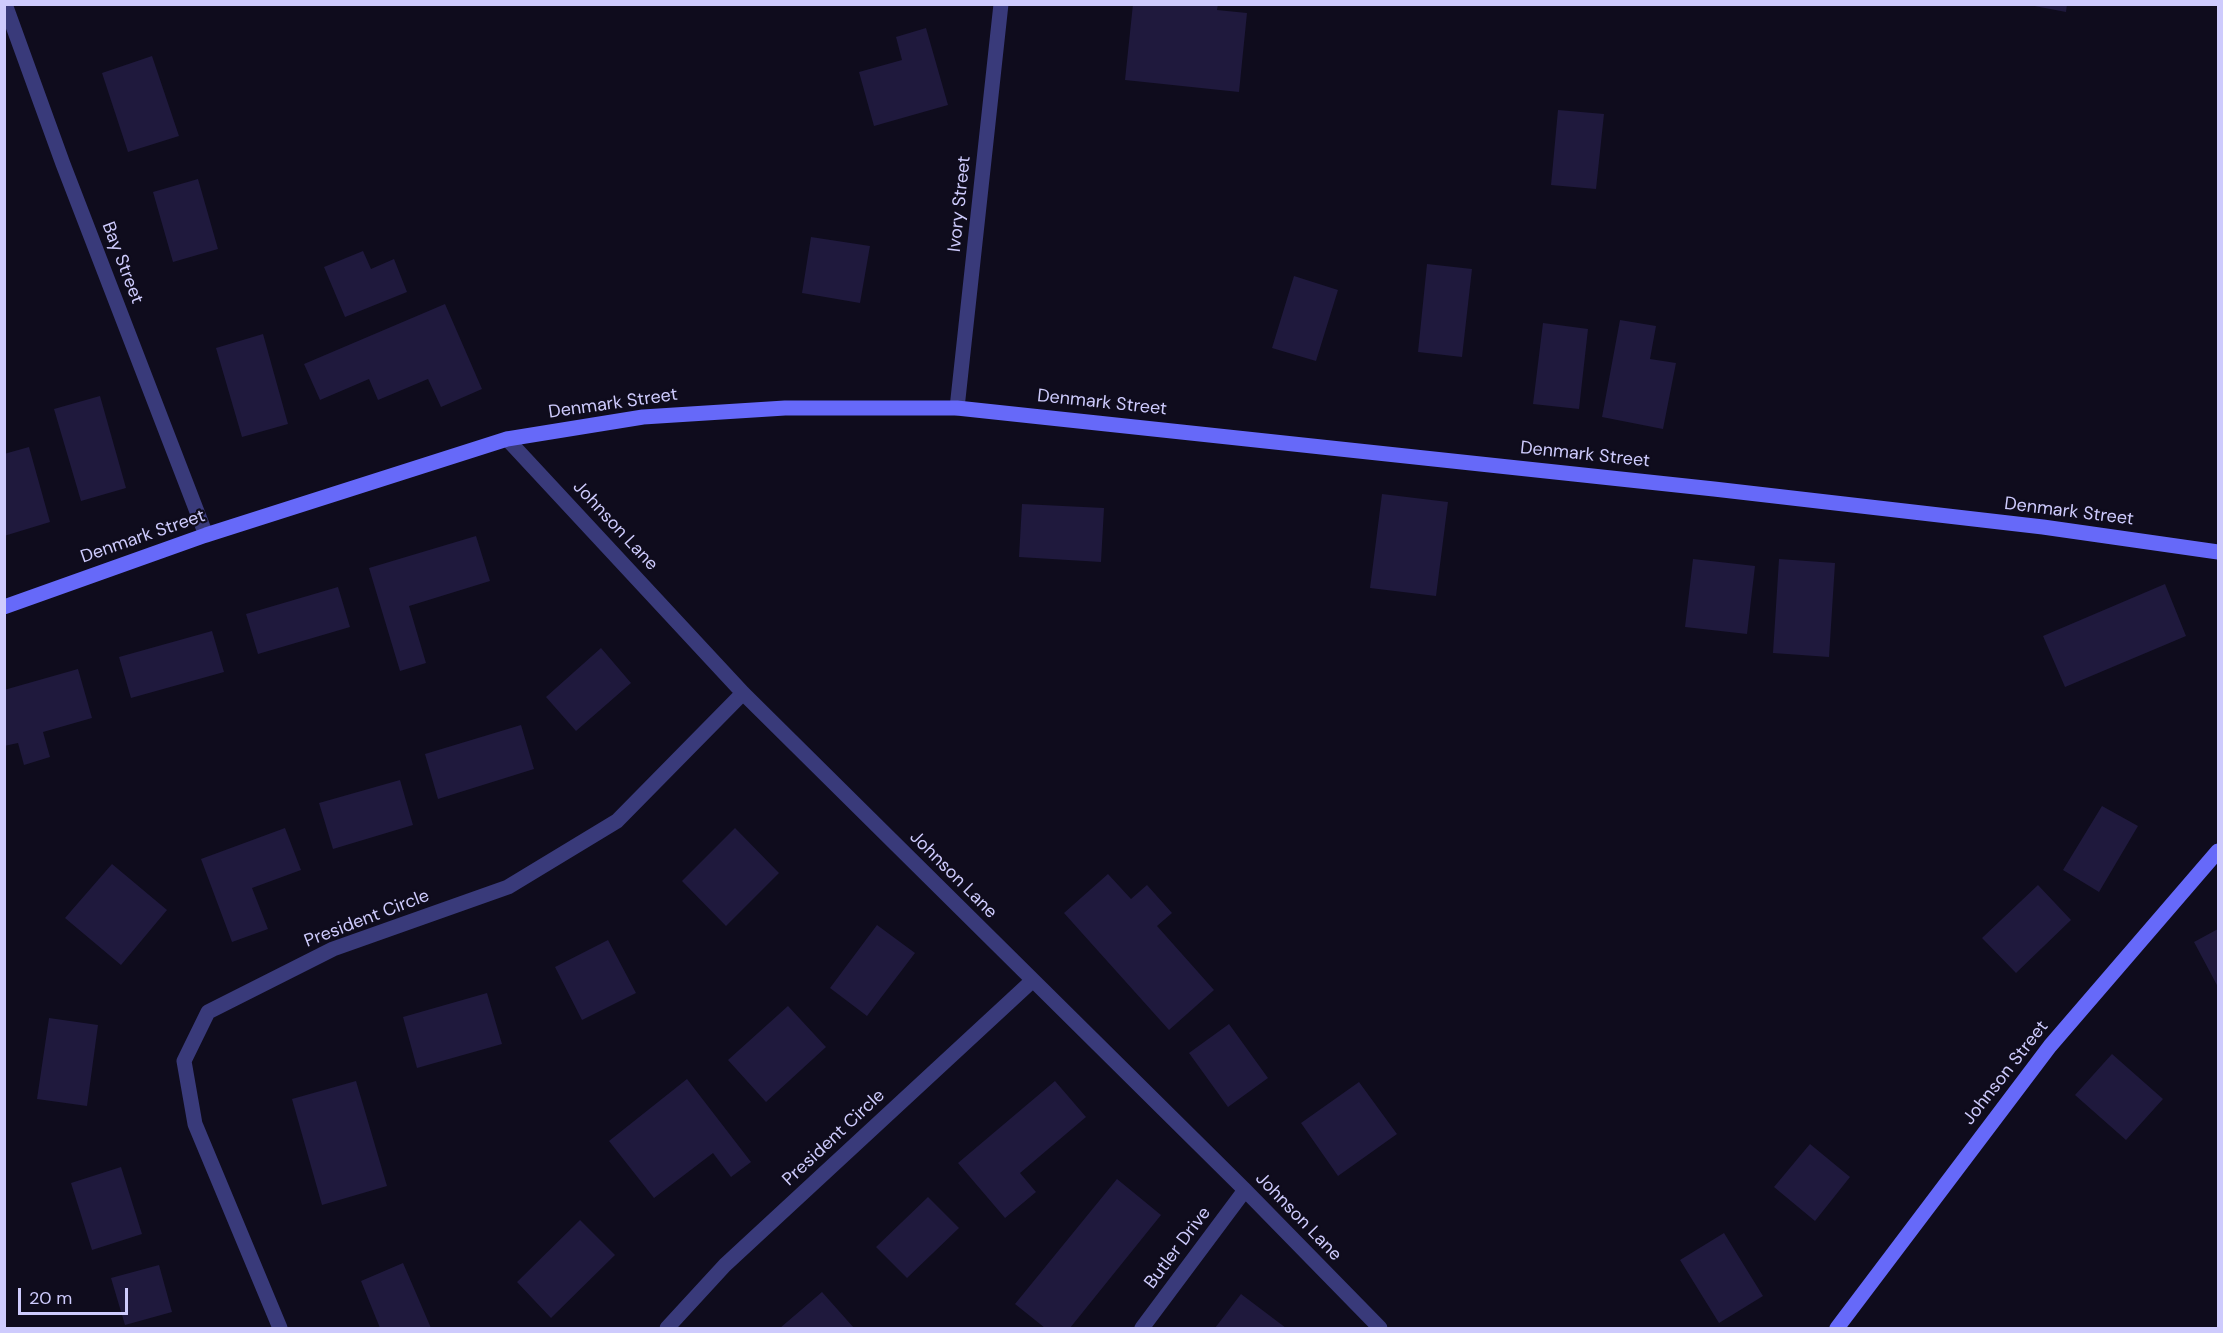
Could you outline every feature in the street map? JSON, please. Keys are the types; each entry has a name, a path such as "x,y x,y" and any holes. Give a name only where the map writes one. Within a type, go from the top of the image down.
{"street":[{"name":"Bay Street","path":"5,4 63,164 206,535"},
{"name":"Ivory Street","path":"957,408 1001,4"},
{"name":"Denmark Street","path":"4,607 206,535 507,439 643,417 785,408 957,408 1714,489 2043,527 2218,552"},
{"name":"Johnson Lane","path":"507,439 743,693 1245,1191 1380,1329"},
{"name":"President Circle","path":"280,1329 195,1124 184,1061 207,1012 333,949 508,887 617,821 743,693"},
{"name":"Johnson Street","path":"1837,1329 2050,1046 2218,851"},
{"name":"President Circle","path":"667,1329 724,1265 1032,981"},
{"name":"Butler Drive","path":"1142,1329 1245,1191"}],"building":[{"path":"1133,4 1218,4 1217,10 1247,13 1239,92 1125,80"},
{"path":"2024,4 2067,4 2066,12"},
{"path":"926,28 948,105 874,126 859,72 902,60 896,37"},
{"path":"152,56 179,136 128,152 102,73"},
{"path":"1558,110 1604,114 1596,189 1551,185"},
{"path":"198,179 218,249 173,262 153,192"},
{"path":"811,237 870,246 860,303 802,293"},
{"path":"363,251 371,269 394,259 407,292 345,317 324,267"},
{"path":"1427,264 1472,269 1462,357 1418,352"},
{"path":"1294,276 1338,290 1316,361 1272,348"},
{"path":"445,304 482,389 441,407 428,379 378,400 369,379 320,400 304,364"},
{"path":"1620,320 1656,326 1650,359 1676,363 1663,429 1602,417"},
{"path":"1543,323 1588,329 1579,409 1533,404"},
{"path":"263,334 288,424 242,437 216,348"},
{"path":"100,396 126,488 81,501 54,409"},
{"path":"29,447 50,522 4,536 4,454"},
{"path":"1382,494 1448,502 1436,596 1370,588"},
{"path":"1022,504 1104,508 1101,562 1019,557"},
{"path":"476,536 490,581 409,606 426,663 400,671 369,568"},
{"path":"1693,559 1755,566 1747,634 1685,627"},
{"path":"1779,559 1835,563 1829,657 1773,653"},
{"path":"2165,584 2186,636 2065,687 2043,636"},
{"path":"338,587 350,627 258,654 246,614"},
{"path":"212,631 224,672 131,698 119,657"},
{"path":"601,648 631,683 576,731 546,697"},
{"path":"78,669 92,718 43,732 50,757 24,765 18,743 4,746 4,690"},
{"path":"521,725 534,769 438,799 425,754"},
{"path":"400,780 413,825 333,849 319,803"},
{"path":"2102,806 2138,826 2099,892 2063,870"},
{"path":"285,828 301,870 252,888 268,929 232,942 201,859"},
{"path":"735,828 779,873 726,926 682,881"},
{"path":"112,864 167,910 121,965 65,918"},
{"path":"1108,874 1131,899 1147,885 1172,913 1157,926 1214,990 1169,1030 1064,913"},
{"path":"2038,885 2071,920 2016,973 1982,938"},
{"path":"877,925 915,953 867,1016 830,988"},
{"path":"2218,929 2218,987 2194,942"},
{"path":"608,940 636,993 582,1020 555,967"},
{"path":"487,993 502,1044 417,1068 403,1017"},
{"path":"788,1006 826,1047 766,1102 728,1060"},
{"path":"49,1018 98,1025 87,1106 37,1099"},
{"path":"1229,1024 1268,1078 1228,1107 1189,1053"},
{"path":"2112,1054 2163,1099 2126,1140 2075,1095"},
{"path":"687,1079 751,1162 731,1177 713,1153 654,1198 609,1141"},
{"path":"356,1081 387,1186 322,1205 292,1099"},
{"path":"1055,1081 1086,1117 1020,1173 1036,1192 1005,1218 958,1163"},
{"path":"1359,1082 1397,1134 1338,1176 1301,1123"},
{"path":"1810,1144 1850,1177 1815,1221 1774,1187"},
{"path":"121,1167 142,1234 92,1250 71,1183"},
{"path":"1117,1179 1161,1215 1070,1328 1045,1328 1015,1304"},
{"path":"928,1197 959,1228 907,1278 876,1247"},
{"path":"580,1220 615,1255 551,1318 517,1282"},
{"path":"1724,1233 1763,1296 1719,1323 1680,1260"},
{"path":"403,1263 431,1328 380,1328 361,1281"},
{"path":"159,1265 172,1312 125,1325 111,1278"},
{"path":"822,1292 854,1328 780,1328"},
{"path":"1241,1294 1286,1328 1215,1328"}]}
